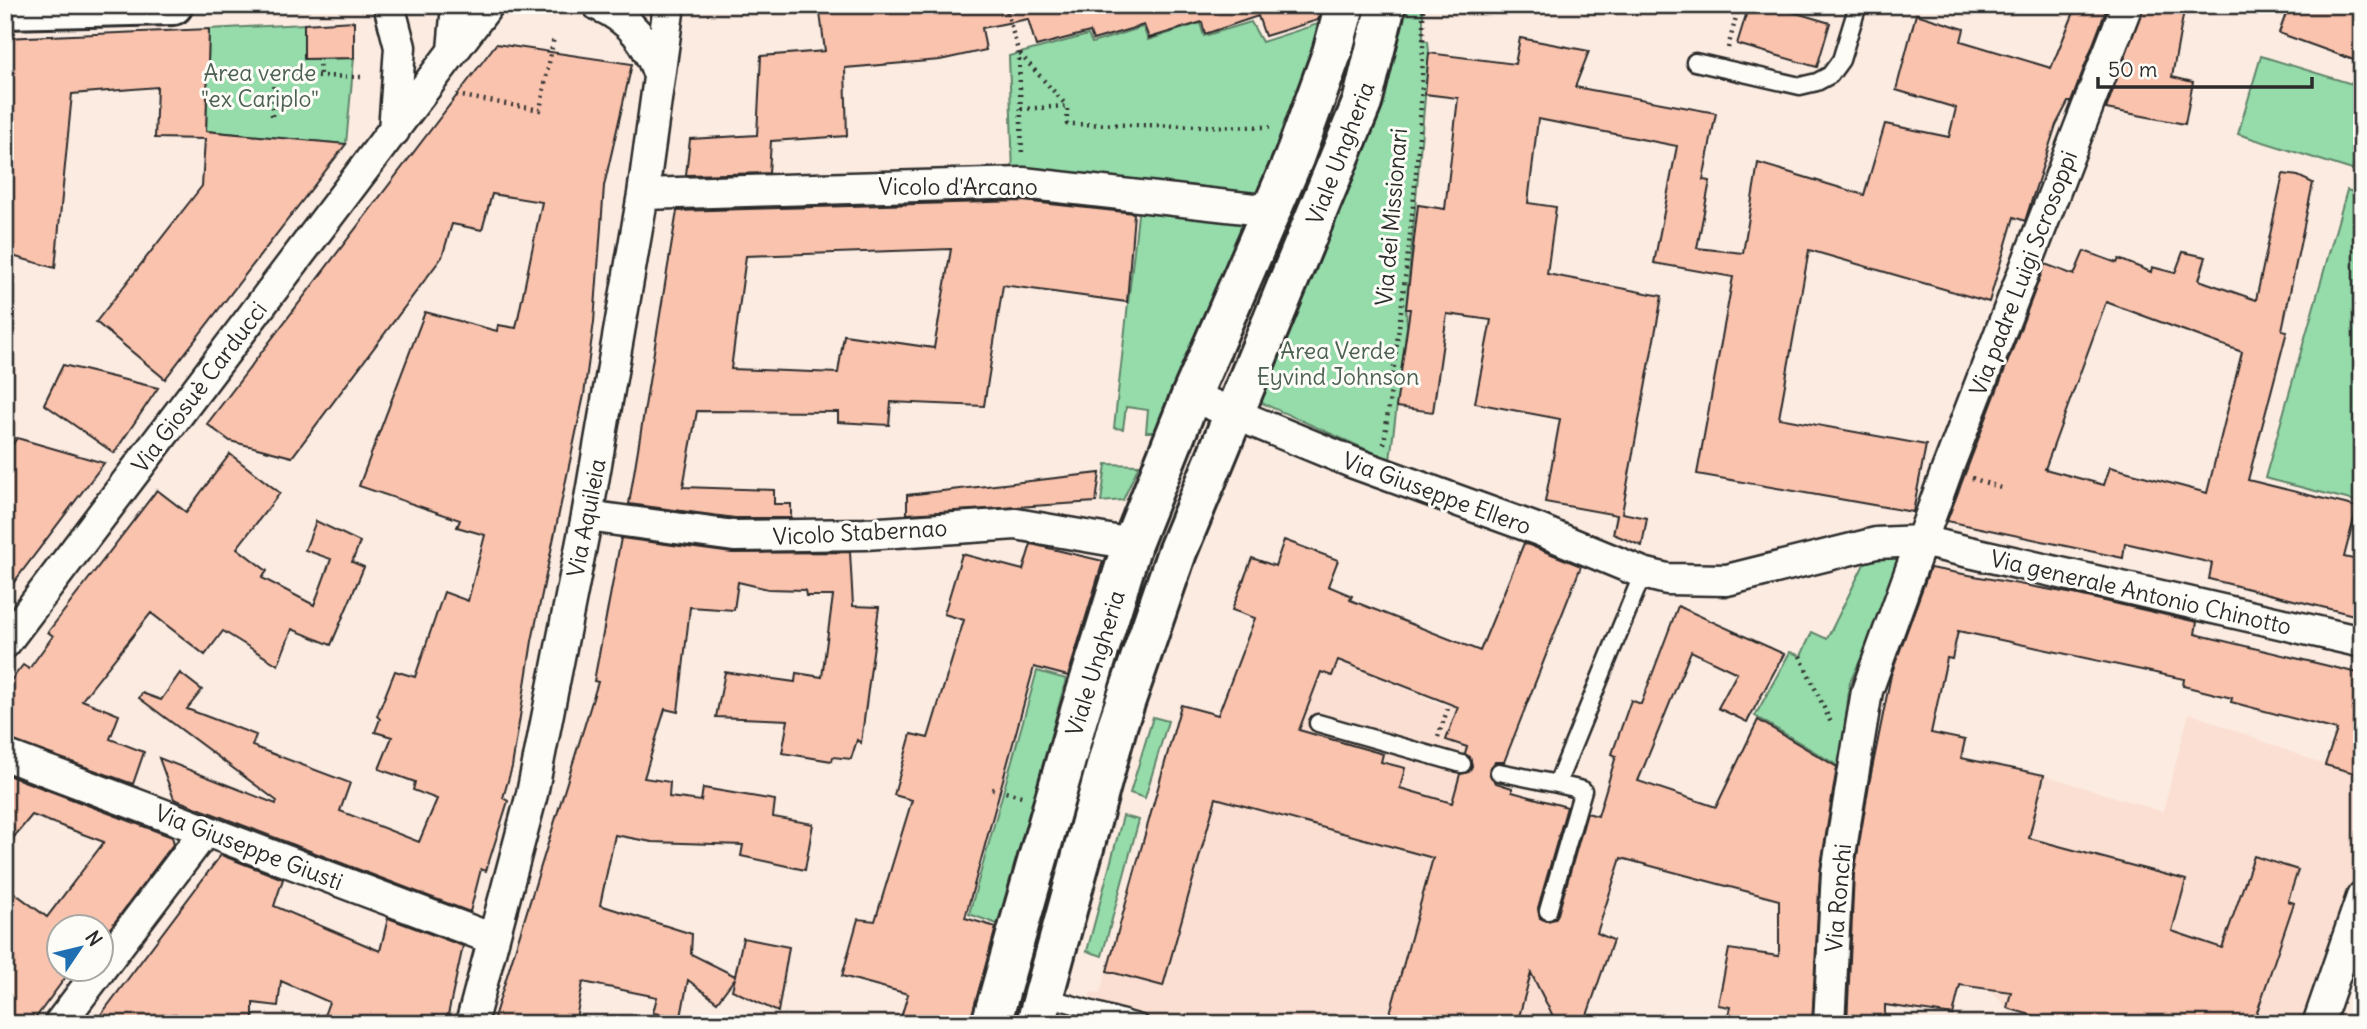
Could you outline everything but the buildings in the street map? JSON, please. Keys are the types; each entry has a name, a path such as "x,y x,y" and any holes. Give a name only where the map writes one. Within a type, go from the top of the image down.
{"street":[{"path":"5,9 173,5"},
{"path":"389,5 397,25 400,47 394,131"},
{"path":"453,51 457,5"},
{"name":"Via Giosuè Carducci","path":"5,643 488,5"},
{"path":"598,5 635,27 651,53 659,76"},
{"name":"Via Aquileia","path":"471,1024 531,794 587,516 643,194 669,5"},
{"name":"Viale Ungheria","path":"990,1024 1077,721 1132,544 1191,396 1306,128 1332,53 1345,5"},
{"name":"Viale Ungheria","path":"1040,1010 1118,723 1177,551 1362,103 1387,5"},
{"name":"Via padre Luigi Scrosoppi","path":"1854,773 1867,691 1921,541 2127,5"},
{"name":"Vicolo d'Arcano","path":"643,194 1023,183 1272,211"},
{"path":"1191,396 1232,413"},
{"name":"Via Giuseppe Ellero","path":"1232,413 1381,473 1539,530 1643,573 1695,581 1727,580 1762,574 1876,543 1921,541"},
{"name":"Vicolo Stabernao","path":"587,516 734,536 865,534 1016,524 1132,544"},
{"name":"Via generale Antonio Chinotto","path":"1921,541 2362,642"},
{"name":"Via Giuseppe Giusti","path":"5,755 493,939"},
{"name":"Via Ronchi","path":"1829,1024 1837,872 1854,773"},
{"path":"116,948 205,831"},
{"path":"2319,1024 2362,897"},
{"path":"1015,936 1057,946"},
{"path":"59,1024 89,984"}],"lane":[{"path":"1695,62 1800,86 1817,82 1830,75 1841,60 1858,5"},
{"path":"1557,784 1643,573"},
{"path":"1318,723 1462,764"},
{"path":"1499,772 1583,790 1548,911"},
{"path":"1040,1010 1141,1024"}],"path":[{"path":"1005,5 1019,54 1022,166"},
{"name":"Via dei Missionari","path":"1381,473 1409,238 1423,5"},
{"path":"1727,52 1740,5"},
{"path":"458,95 540,110 554,37"},
{"path":"1019,54 1067,106 1067,124 1306,128"},
{"path":"319,58 320,76"},
{"path":"272,116 274,75 363,77"},
{"path":"1021,109 1067,106"},
{"path":"1964,476 2001,488"},
{"path":"1800,656 1854,773"},
{"path":"1432,755 1448,708"}],"shaded area":[{"path":"1338,660 1448,707 1451,695 1461,699 1446,740 1502,761 1497,784 1596,821 1557,1024 1083,1024 1091,992 1100,993 1181,705 1219,715 1307,708 1321,672 1332,676"},
{"path":"2189,713 2325,765 2362,775 2362,867 2308,1024 2062,1024 2007,1008 1989,989 2044,775 2163,812"}],"green space":[{"name":"Area Verde Eyvind Johnson","path":"1401,5 1423,5 1423,40 1428,41 1429,53 1406,309 1407,326 1390,460 1253,399"},
{"path":"1251,22 1262,42 1324,22 1265,206 1013,175 1009,56 1088,35 1092,43 1143,27 1148,40 1200,23 1204,36"},
{"name":"Area verde \"ex Cariplo\"","path":"304,24 304,59 354,58 346,144 206,131 209,29"},
{"path":"2261,56 2362,87 2362,138 2352,170 2238,134"},
{"path":"2347,190 2362,195 2362,503 2265,478"},
{"path":"1139,206 1246,222 1154,432 1146,432 1148,410 1126,407 1123,429 1114,428"},
{"path":"1106,464 1139,465 1123,500 1101,502"},
{"path":"1910,553 1850,682 1840,767 1755,716 1790,652 1801,656 1812,632 1827,639 1869,554"},
{"path":"1037,671 1066,679 1000,925 969,914"},
{"path":"1153,717 1168,721 1145,798 1130,793"},
{"path":"1123,816 1139,820 1102,956 1087,951"}]}
